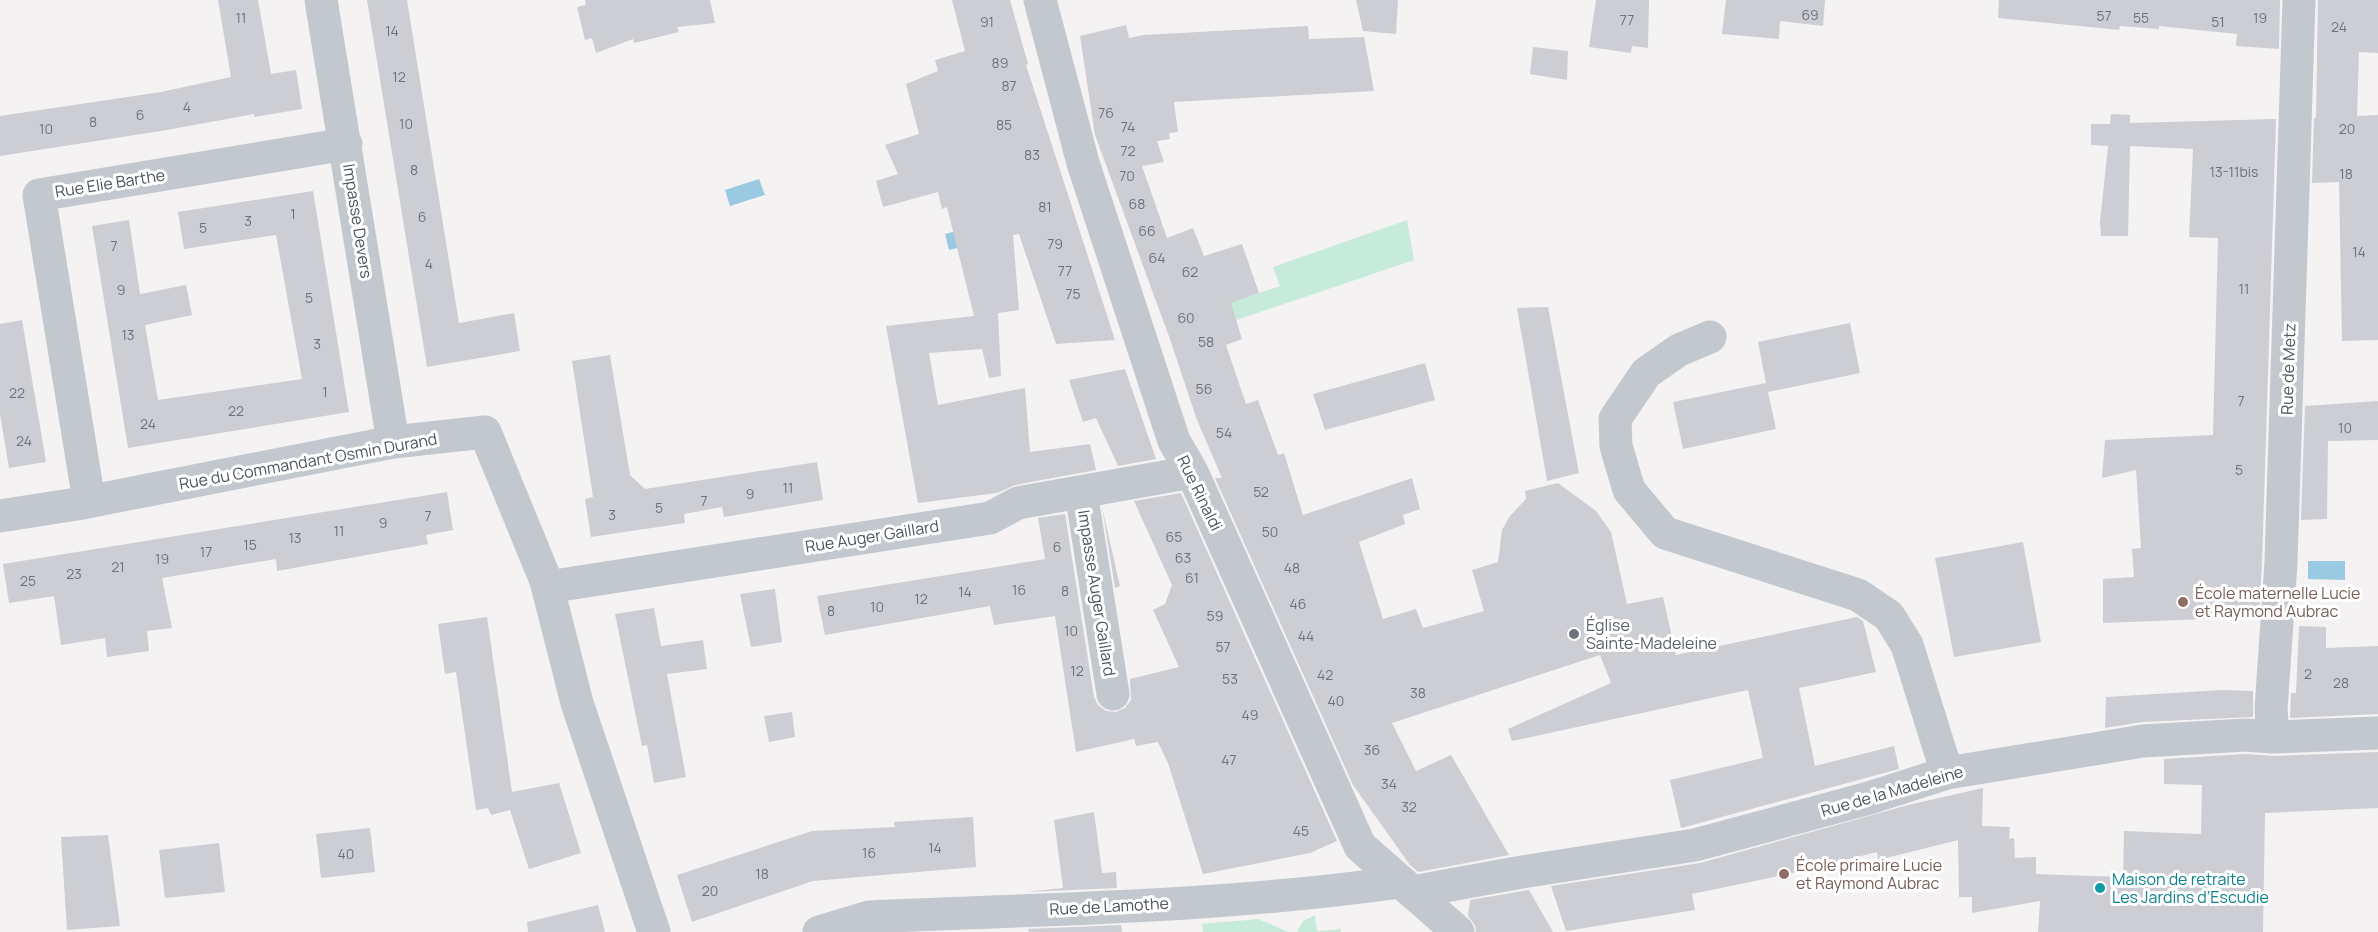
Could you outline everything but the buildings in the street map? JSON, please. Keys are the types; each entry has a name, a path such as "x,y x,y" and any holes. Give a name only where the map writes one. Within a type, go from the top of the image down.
{"street":[{"name":"Impasse Devers","path":"321,0 393,442"},
{"name":"Rue Rinaldi","path":"1040,0 1087,174 1174,441 1191,472 1360,846 1458,932"},
{"name":"Rue de Metz","path":"2273,737 2271,708 2282,551 2299,0"},
{"name":"Rue Elie Barthe","path":"89,501 39,195 346,144"},
{"path":"1710,337 1678,350 1646,373 1615,419 1616,446 1629,490 1665,533 1858,595 1888,616 1907,645 1947,773"},
{"name":"Rue du Commandant Osmin Durand","path":"0,516 393,442 485,432 548,587 577,703 654,932"},
{"name":"Rue Auger Gaillard","path":"548,587 990,518 1018,503 1191,472"},
{"name":"Impasse Auger Gaillard","path":"1081,492 1113,694"},
{"name":"Rue de la Madeleine","path":"1406,887 1695,845 1869,798 1947,773 2143,741 2245,735 2273,737 2378,733"},
{"name":"Rue de Lamothe","path":"819,932 869,917 1224,901 1406,887"}],"green space":[{"path":"1407,220 1414,260 1216,327 1235,280 1242,299 1280,286 1273,267"},
{"path":"1315,915 1317,931 1341,929 1341,932 1297,932 1303,921"},
{"path":"1258,919 1289,932 1203,932 1202,924"}],"water":[{"path":"759,179 765,195 730,206 725,190"},
{"path":"977,226 981,242 949,250 945,234"},
{"path":"2308,561 2345,561 2345,580 2308,579"}],"place":[{"name":"École maternelle Lucie et Raymond Aubrac","path":"2183,602"},
{"name":"Église Sainte-Madeleine","path":"1574,634"},
{"name":"École primaire Lucie et Raymond Aubrac","path":"1784,874"},
{"name":"Maison de retraite Les Jardins d’Escudie","path":"2100,888"}]}
